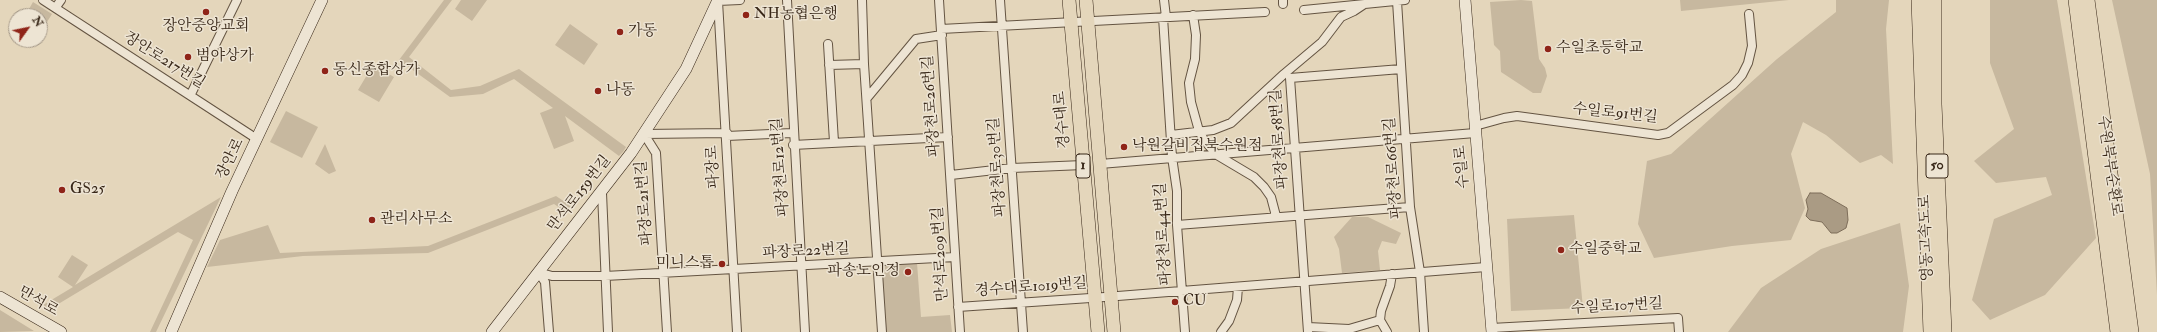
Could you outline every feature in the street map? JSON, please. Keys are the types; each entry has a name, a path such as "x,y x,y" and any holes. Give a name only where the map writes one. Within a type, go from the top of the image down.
{"highway":[{"name":"영동고속도로","path":"1919,0 1921,106 1931,332"},
{"name":"영동고속도로","path":"1934,0 1934,104 1944,332"},
{"name":"수원북부순환로","path":"2076,0 2118,332"},
{"name":"수원북부순환로","path":"2087,0 2131,332"}],"main road":[{"name":"경수대로","path":"1069,0 1083,165 1104,298 1114,332"},
{"name":"경수대로","path":"1086,0 1100,164 1104,298 1098,332"}],"street":[{"name":"장안로217번길","path":"43,0 58,4 257,139"},
{"path":"191,94 237,0"},
{"name":"장안로","path":"171,332 232,191 322,0"},
{"path":"718,1 740,0"},
{"name":"파장천로12번길","path":"787,0 792,133 802,266 805,332"},
{"path":"862,0 866,98 879,262 882,332"},
{"name":"파장천로26번길","path":"939,0 951,175"},
{"name":"파장천로30번길","path":"1000,0 1023,332"},
{"name":"파장천로44번길","path":"1164,0 1172,157 1177,191 1177,225 1185,332"},
{"path":"1304,10 1401,0"},
{"name":"파장천로66번길","path":"1401,0 1401,69 1407,139 1410,207 1420,272 1424,332"},
{"name":"수일로","path":"1465,0 1492,330"},
{"name":"만석로159번길","path":"492,332 602,193 644,134 686,69 718,1"},
{"name":"파장로","path":"718,1 727,135 736,332"},
{"path":"1171,135 1213,130 1231,123 1284,74 1322,42 1341,17 1354,11 1363,4"},
{"path":"942,32 1002,25 1266,12"},
{"name":"수일로91번길","path":"1100,164 1407,139 1475,130 1504,118 1517,116 1658,135 1668,133 1733,85 1742,75 1748,62 1752,46 1749,14"},
{"path":"1194,15 1196,35 1195,59 1189,83 1190,102 1199,131 1204,140 1217,154 1254,177 1264,187 1271,198 1276,216"},
{"name":"파장천로26번길","path":"866,98 916,39 942,32"},
{"path":"828,44 834,142"},
{"path":"829,65 864,64"},
{"name":"파장천로58번길","path":"1380,320 1349,328 1308,330 1290,78 1401,69"},
{"path":"644,134 727,135 792,133"},
{"name":"파장로21번길","path":"644,134 656,153 667,332"},
{"path":"793,144 948,136"},
{"path":"951,175 1012,168 1083,165"},
{"name":"만석로209번길","path":"951,175 960,332"},
{"path":"602,193 608,332"},
{"path":"1177,225 1276,216 1410,207"},
{"name":"파장로22번길","path":"734,270 955,258"},
{"name":"경수대로1019번길","path":"958,307 1104,298 1486,267"},
{"path":"538,272 552,276 605,276 734,270"},
{"path":"538,272 545,282 549,332"},
{"path":"1387,332 1380,320 1381,311 1390,286 1392,274"},
{"path":"1220,332 1229,321 1237,300 1238,287"},
{"name":"만석로","path":"0,297 61,332"},
{"name":"수일로107번길","path":"1492,330 1545,328 1678,318 1678,332"}],"shaded area":[{"path":"444,0 452,0 409,57 451,90 480,86 519,69 626,147 623,152 619,156 565,116 574,141 554,149 540,113 553,108 514,79 483,94 450,97 399,60"},
{"path":"461,0 487,0 472,21 455,9"},
{"path":"1521,0 1532,1 1539,59 1545,68 1547,76 1541,93 1533,93 1501,72 1500,51 1494,45 1490,2"},
{"path":"1680,0 1789,0 1681,11"},
{"path":"1836,0 1889,0 1886,29 1893,164 1881,155 1860,163 1826,135 1803,122 1791,154 1805,208 1791,240 1732,246 1654,258 1638,224 1647,161 1671,154 1777,59 1836,12"},
{"path":"1990,0 2057,0 2096,238 2045,295 1990,320 1972,300 1994,219 2052,195 2046,177 1996,183 1974,161 2014,129 1990,63"},
{"path":"2112,0 2157,0 2157,295 2150,174"},
{"path":"33,2 42,8 30,8"},
{"path":"48,11 52,14 48,20"},
{"path":"570,24 598,44 584,65 555,45"},
{"path":"373,65 394,77 379,102 358,90"},
{"path":"286,111 318,127 302,158 270,142"},
{"path":"325,144 336,171 329,174 315,164"},
{"path":"1810,193 1821,193 1847,208 1848,220 1846,228 1837,233 1831,233 1822,222 1810,220 1806,216 1808,209 1806,200"},
{"path":"556,196 571,206 566,212 554,204 428,253 303,256 207,267 220,240 268,225 280,253 428,246"},
{"path":"221,197 156,332 150,332 193,240 178,232 50,309 43,305 73,287 58,277 72,255 88,265 75,285"},
{"path":"1574,215 1583,308 1511,311 1507,219"},
{"path":"1352,217 1368,217 1401,233 1396,244 1382,241 1378,251 1380,270 1342,273 1339,249 1334,237"},
{"path":"1900,223 1909,286 1903,332 1728,332 1761,288 1821,249"},
{"path":"917,263 921,317 950,315 952,332 885,332 880,265"},
{"path":"0,310 34,331 0,332"}],"place":[{"name":"장안중앙교회","path":"206,12"},
{"name":"NH농협은행","path":"746,15"},
{"name":"가동","path":"620,32"},
{"name":"수일초등학교","path":"1548,49"},
{"name":"범야상가","path":"188,57"},
{"name":"동신종합상가","path":"325,71"},
{"name":"나동","path":"598,91"},
{"name":"낙원갈비집북수원점","path":"1124,147"},
{"name":"GS25","path":"62,190"},
{"name":"관리사무소","path":"372,220"},
{"name":"수일중학교","path":"1561,250"},
{"name":"미니스톱","path":"722,264"},
{"name":"파송노인정","path":"908,272"},
{"name":"CU","path":"1175,302"}]}
